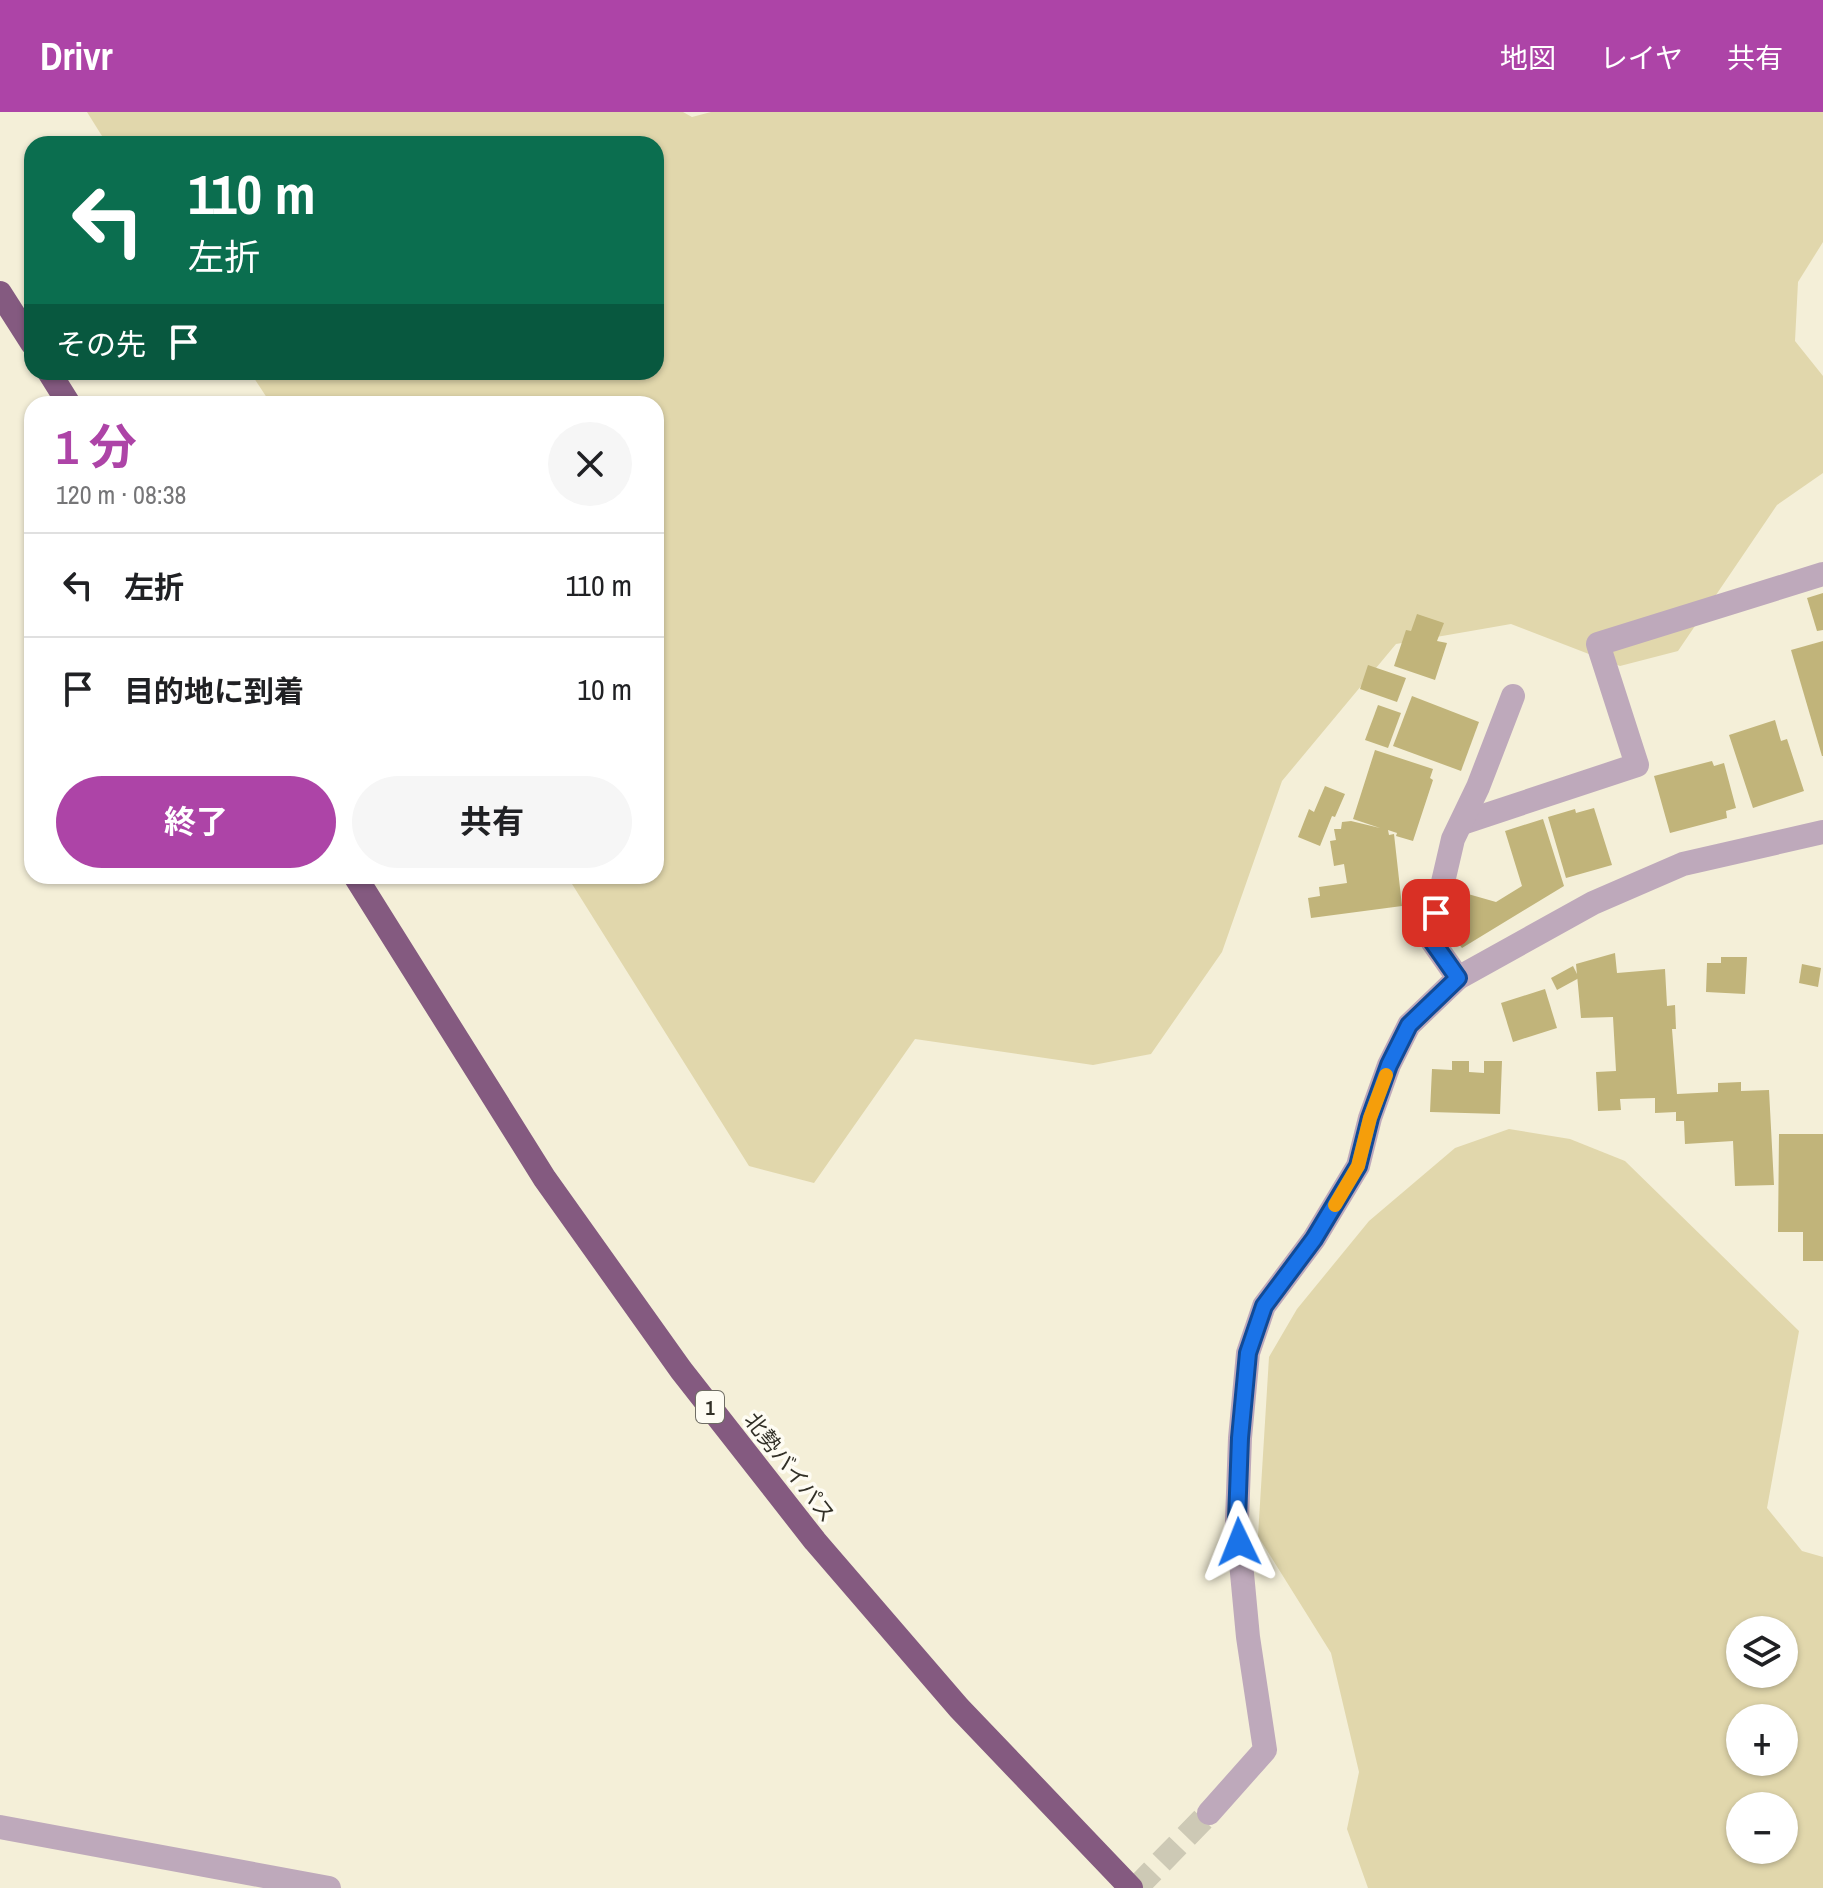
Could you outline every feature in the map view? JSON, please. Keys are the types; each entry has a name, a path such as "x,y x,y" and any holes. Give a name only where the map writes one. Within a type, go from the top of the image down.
{"highway":[{"path":"0,293 24,330"},
{"name":"北勢バイパス","path":"360,884 545,1179 681,1370 815,1541 949,1696 1131,1888"}],"street":[{"path":"1462,823 1637,765 1598,644 1823,574"},
{"path":"1458,978 1430,938 1453,839 1513,696"},
{"path":"1209,1813 1265,1750 1248,1637 1237,1520 1248,1353 1264,1306 1314,1239 1358,1166 1370,1118 1389,1065 1409,1025 1458,978 1593,903 1683,864 1823,832"},
{"path":"0,1827 329,1888"}],"shaded area":[{"path":"87,112 683,112 692,117 711,112 1823,112 1823,242 1798,282 1795,341 1823,376 1823,473 1777,505 1678,651 1620,666 1511,624 1396,644 1282,781 1222,952 1151,1054 1093,1065 915,1039 814,1183 749,1166 572,884 664,884 664,396 266,396 255,380 664,380 664,136 102,136"},
{"path":"1509,1129 1570,1139 1625,1161 1799,1331 1767,1508 1802,1551 1823,1557 1823,1888 1368,1888 1347,1829 1359,1772 1331,1653 1258,1536 1269,1357 1297,1309 1369,1221 1455,1148"}],"building":[{"path":"1823,593 1823,630 1817,631 1807,598"},
{"path":"1417,614 1444,623 1437,641 1447,643 1435,680 1394,666 1406,630 1411,631"},
{"path":"1823,641 1823,756 1822,756 1791,650"},
{"path":"1368,665 1406,678 1397,702 1360,689"},
{"path":"1412,696 1479,722 1461,771 1393,746"},
{"path":"1378,705 1401,713 1388,748 1365,740"},
{"path":"1775,720 1781,741 1787,739 1804,791 1753,808 1729,735"},
{"path":"1375,750 1433,769 1430,778 1433,780 1413,841 1388,830 1389,835 1394,834 1402,906 1311,918 1308,898 1320,896 1319,887 1347,883 1344,864 1334,866 1330,841 1336,840 1334,829 1341,829 1342,822 1351,821 1380,828 1353,819"},
{"path":"1712,761 1714,766 1724,763 1736,808 1726,811 1727,818 1670,833 1654,776"},
{"path":"1325,786 1345,794 1320,846 1298,837 1309,809 1314,812"},
{"path":"1594,808 1612,865 1566,878 1548,817 1575,809 1576,813"},
{"path":"1543,819 1564,886 1462,948 1450,933 1461,892 1496,902 1522,886 1505,831"},
{"path":"1615,953 1617,973 1665,969 1667,1006 1675,1005 1676,1029 1672,1029 1677,1094 1718,1092 1718,1083 1741,1082 1741,1091 1769,1090 1774,1185 1735,1186 1733,1141 1685,1144 1684,1121 1676,1121 1676,1112 1655,1113 1655,1098 1620,1099 1621,1110 1598,1111 1596,1072 1616,1071 1613,1017 1581,1018 1576,964"},
{"path":"1721,957 1747,957 1745,994 1706,992 1707,963 1721,963"},
{"path":"1802,964 1821,968 1818,987 1799,983"},
{"path":"1573,966 1579,978 1557,990 1551,978"},
{"path":"1545,989 1557,1028 1513,1042 1501,1003"},
{"path":"1452,1061 1469,1061 1469,1072 1484,1073 1484,1061 1502,1061 1500,1114 1430,1112 1432,1069 1452,1070"},
{"path":"1779,1134 1823,1134 1823,1261 1803,1261 1803,1232 1778,1232"}],"tunnel":[{"path":"1136,1888 1209,1813"}],"slow traffic":[{"path":"1335,1205 1358,1166 1370,1118 1386,1075"}],"route":[{"path":"1239,1542 1240,1438 1248,1353 1264,1306 1314,1239 1358,1166 1370,1118 1389,1065 1409,1025 1458,978 1430,938 1436,913"}]}
